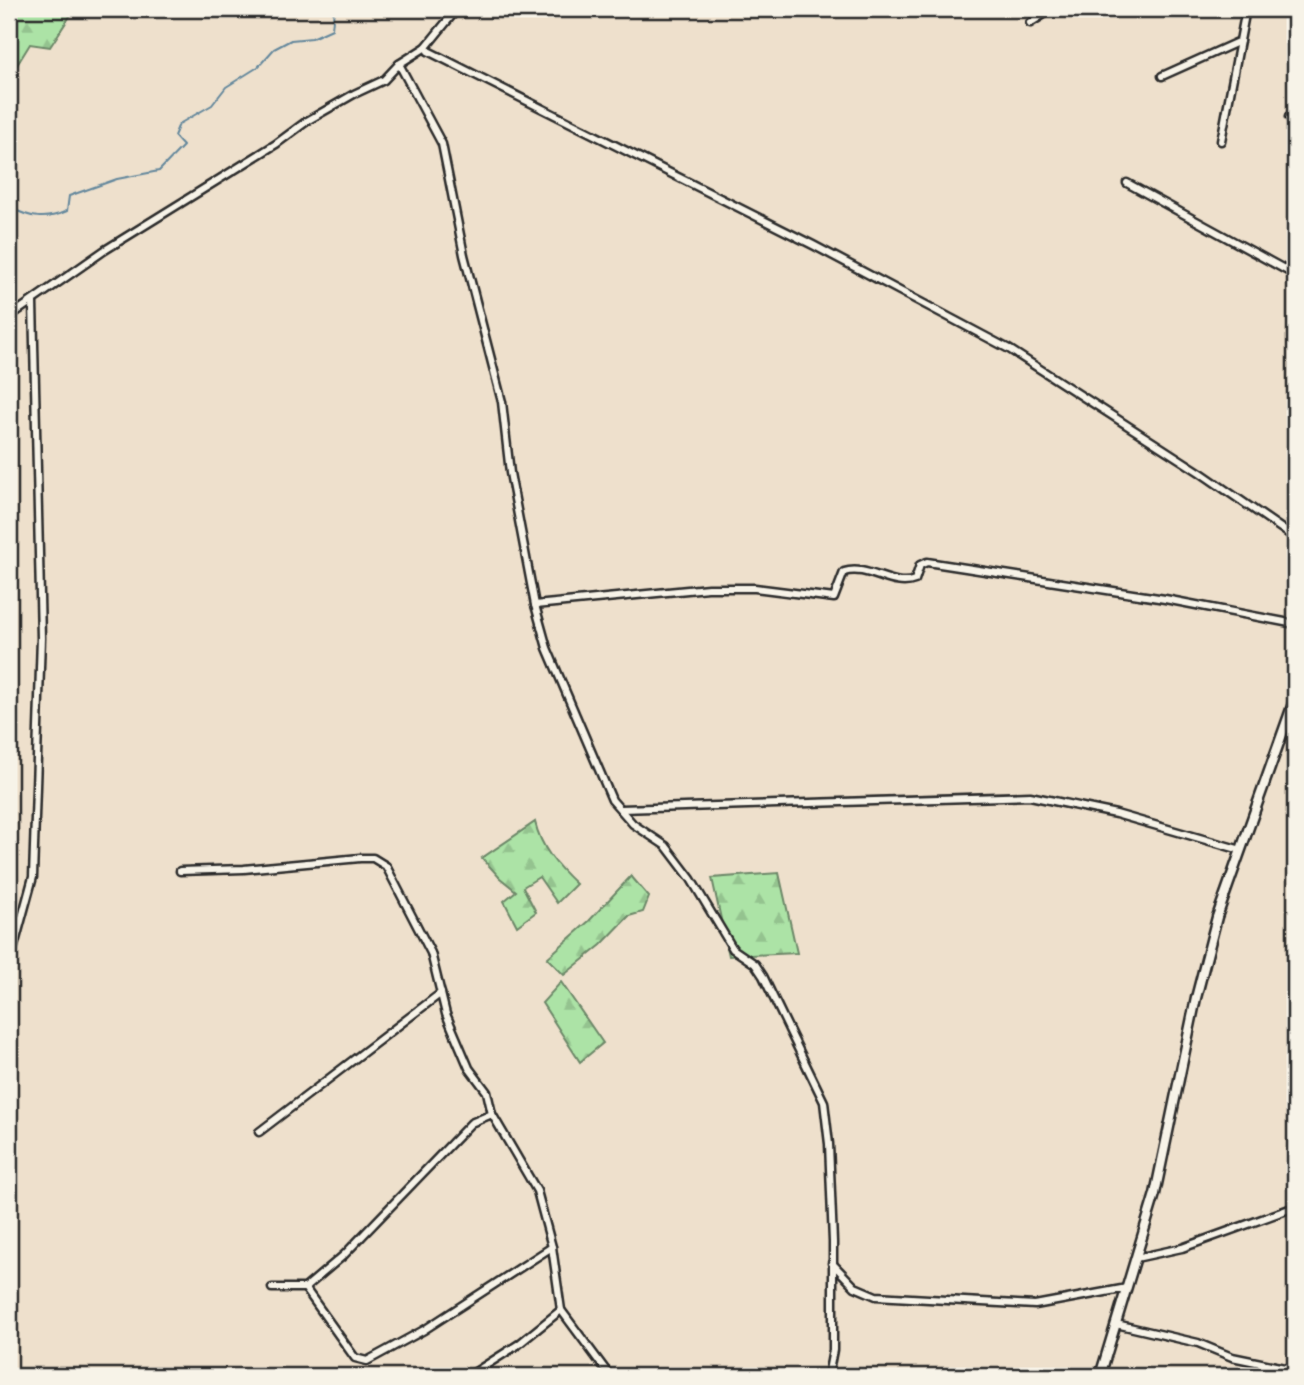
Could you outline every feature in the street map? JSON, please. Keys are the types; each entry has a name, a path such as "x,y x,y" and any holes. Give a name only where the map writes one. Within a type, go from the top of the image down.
{"street":[{"path":"9,317 104,250 276,144 307,121 354,93 384,80 399,64 426,47 457,9"},
{"path":"1030,23 1052,9"},
{"path":"1221,141 1247,9"},
{"path":"1162,76 1240,41"},
{"path":"426,47 428,51 813,245 1009,349 1201,472 1295,537"},
{"path":"399,64 442,144 464,255 502,402 510,473 535,605 547,648 572,700 612,800 633,824 666,846 691,879 733,949 759,970 813,1074 824,1102 829,1144 832,1263 833,1350 828,1376"},
{"path":"1127,183 1295,275"},
{"path":"9,965 33,877 41,638 33,302"},
{"path":"535,605 708,588 755,588 834,598 844,572 857,570 893,580 913,582 920,565 927,562 1165,599 1295,624"},
{"path":"1100,1376 1164,1158 1206,955 1295,698"},
{"path":"621,809 1030,796 1082,805 1241,850"},
{"path":"180,871 244,869 373,858 386,866 431,953 453,1032 469,1068 487,1092 492,1114 537,1191 552,1247 561,1310 610,1376"},
{"path":"259,1132 441,993"},
{"path":"272,1288 305,1288 344,1255 471,1123 492,1114"},
{"path":"1136,1258 1182,1248 1295,1208"},
{"path":"305,1288 355,1358 367,1361 407,1341 552,1247"},
{"path":"832,1263 855,1287 876,1296 1035,1305 1127,1288"},
{"path":"469,1376 519,1344 561,1310"},
{"path":"1116,1324 1198,1343 1232,1357 1295,1370"}],"green space":[{"path":"9,9 65,9 72,13 50,47 30,44 9,78"},
{"path":"535,822 541,840 551,856 576,884 557,903 539,877 523,887 536,912 517,926 504,901 516,891 482,858"},
{"path":"779,873 797,953 729,956 712,878"},
{"path":"631,876 649,897 643,912 629,916 601,945 564,975 547,958 589,921"},
{"path":"561,982 603,1043 580,1062 542,1003"}],"waterway":[{"path":"9,207 31,216 52,216 67,211 69,196 117,179 159,171 183,146 174,136 179,124 212,105 226,87 258,67 274,49 291,40 312,38 332,29 334,9"}]}
